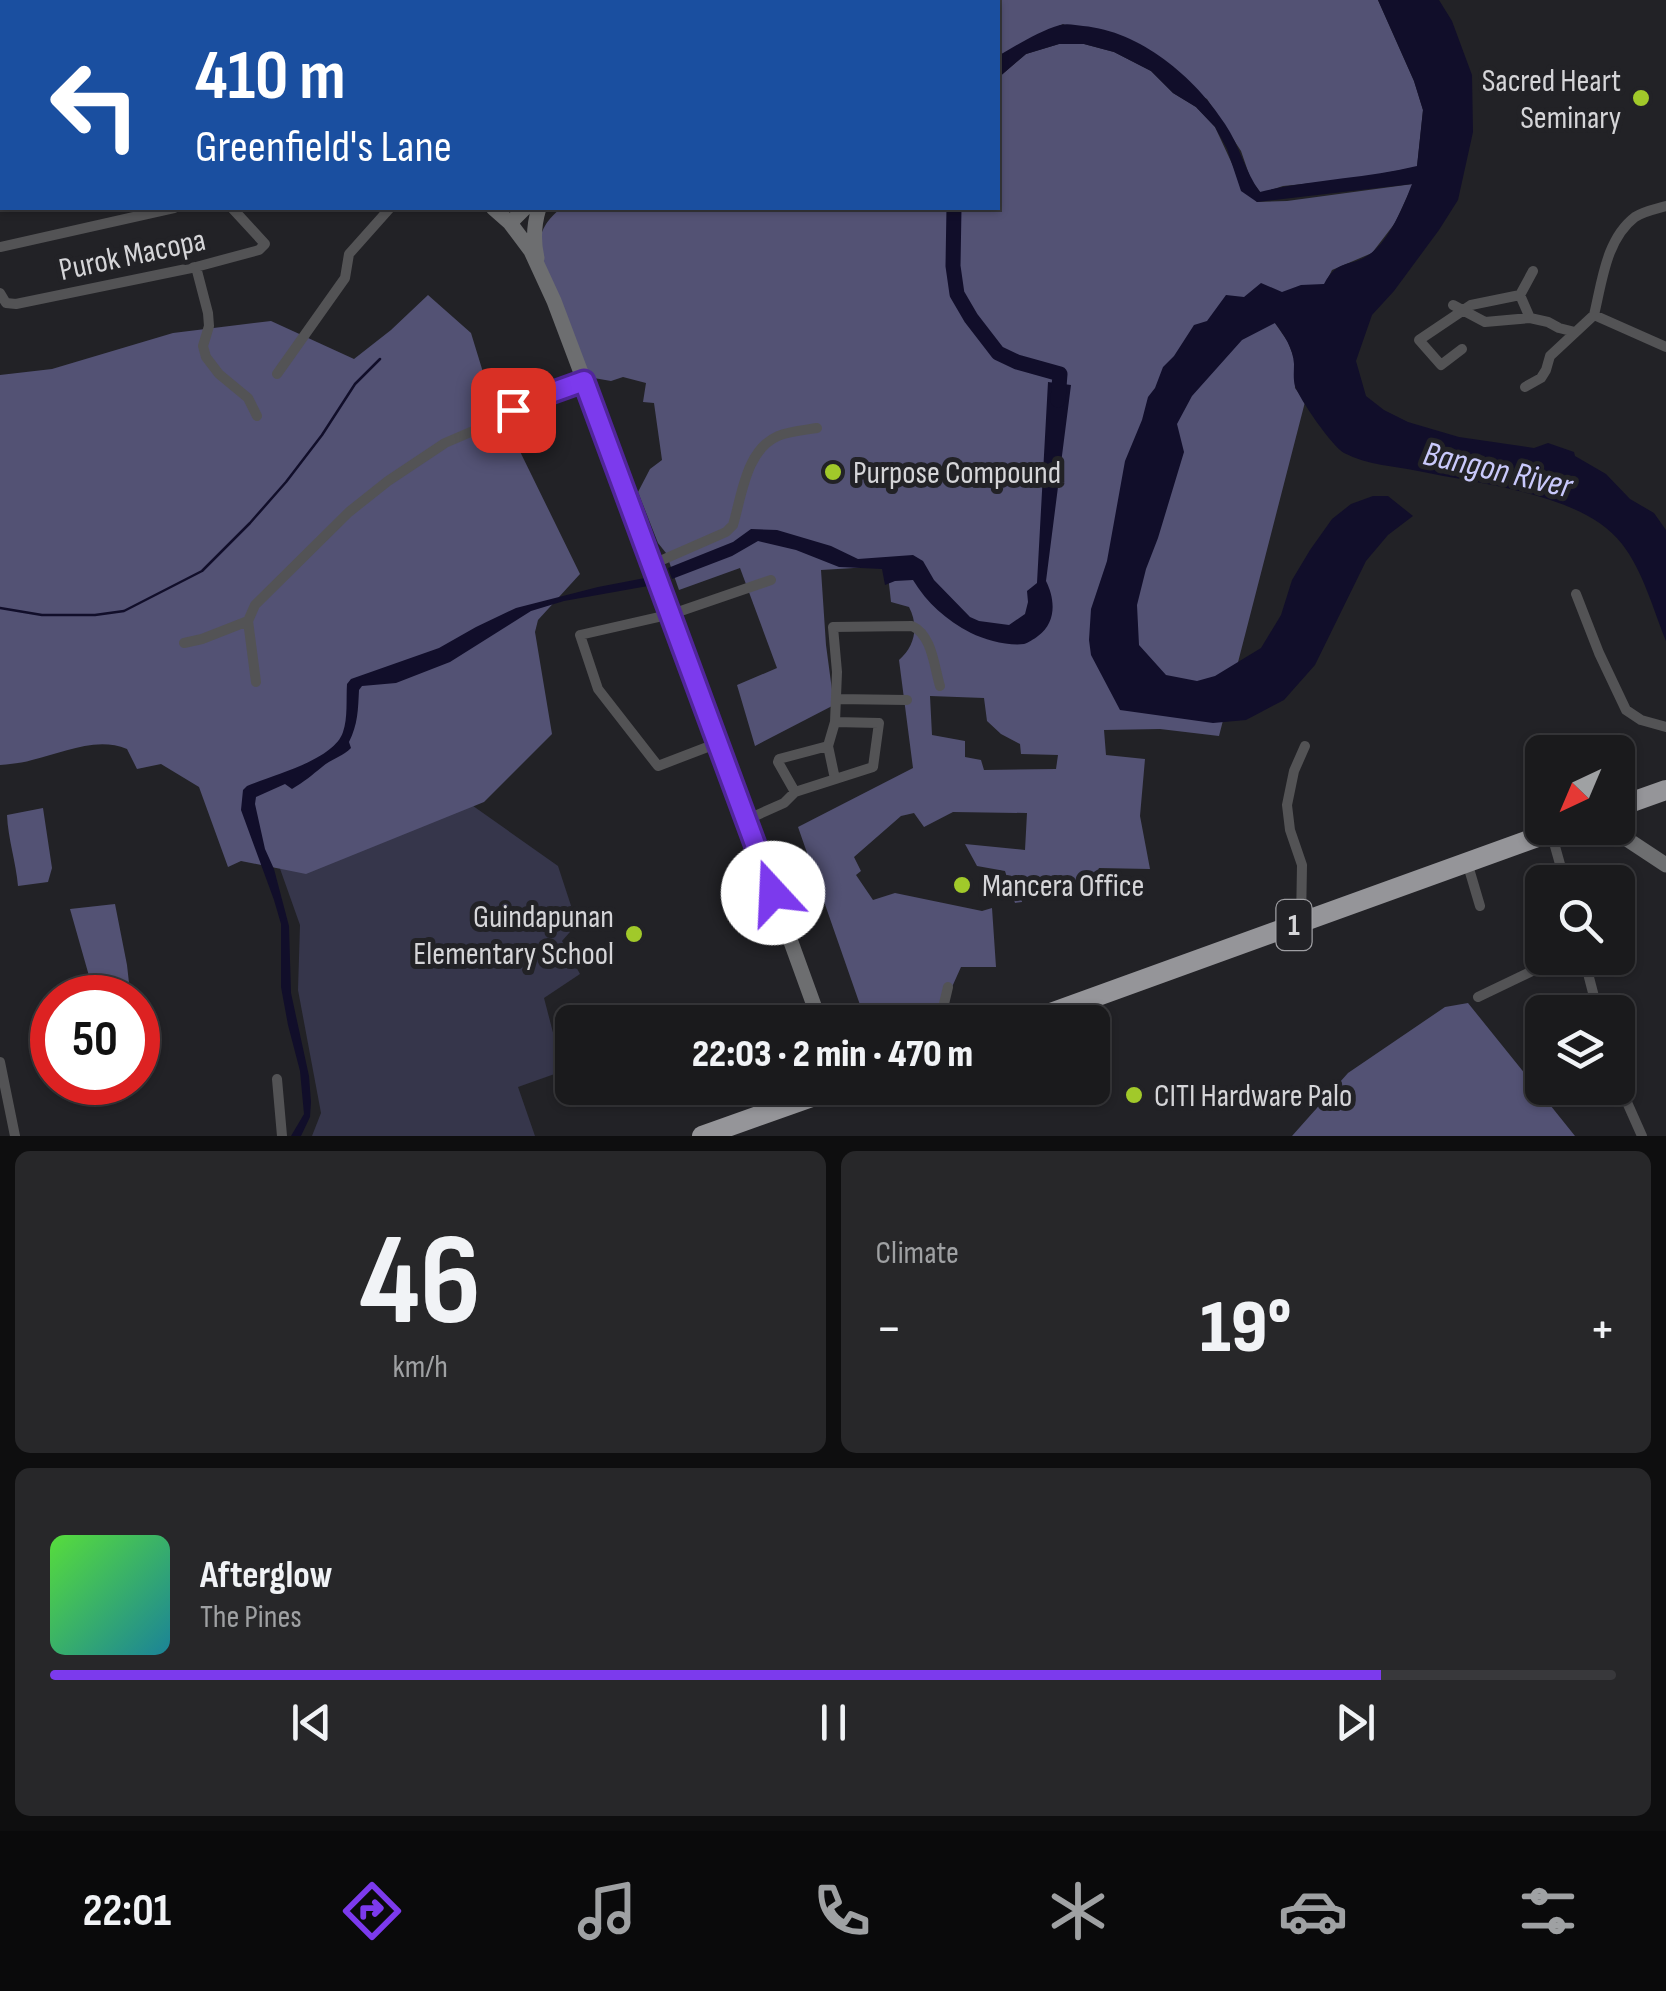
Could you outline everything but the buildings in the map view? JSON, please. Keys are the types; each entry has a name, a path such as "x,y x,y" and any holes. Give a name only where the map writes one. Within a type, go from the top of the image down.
{"highway":[{"path":"1635,801 1666,790"},
{"name":"1","path":"1073,1005 1525,841"},
{"path":"702,1136 782,1105"}],"main road":[{"path":"496,210 521,237 540,267"},
{"path":"510,223 523,210"},
{"path":"521,237 529,238 539,210"},
{"path":"535,224 540,267 662,587 814,1005"},
{"path":"1635,845 1666,865"}],"street":[{"path":"1524,387 1541,378 1550,356 1594,315 1608,258 1622,230 1638,214 1666,206"},
{"path":"0,247 165,210"},
{"name":"Purok Macopa","path":"3,298 16,304 259,250 265,244 234,210"},
{"path":"277,374 345,278 349,254 388,210"},
{"path":"196,267 208,313 203,346 206,357 248,398 257,416"},
{"path":"1462,349 1442,365 1418,340 1457,307 1520,294 1533,271"},
{"path":"1520,294 1530,318"},
{"path":"1457,307 1486,322 1530,318 1575,332"},
{"path":"1594,315 1666,347"},
{"path":"256,682 248,621 255,605 353,508 446,443 531,400 584,381"},
{"path":"654,566 726,532 732,525 751,463 763,446 780,435 817,428"},
{"path":"718,743 658,766 598,689 580,635 672,614 771,580"},
{"path":"1576,594 1626,710 1641,720 1666,727"},
{"path":"184,643 248,621"},
{"path":"835,779 828,746 835,722 837,672 832,627 912,626 920,630 940,686"},
{"path":"836,699 907,700"},
{"path":"746,820 784,804 795,792 873,766 880,723 835,722"},
{"path":"795,792 778,762 780,759 828,746"},
{"path":"1300,922 1302,865 1290,830 1287,804 1294,771 1305,746"},
{"path":"1467,862 1480,906"},
{"path":"1478,997 1525,974"},
{"path":"944,1005 948,986"},
{"path":"0,1062 15,1136"},
{"path":"277,1080 282,1136"},
{"path":"1628,1105 1642,1136"}],"shaded area":[{"path":"1000,0 1378,0 1423,110 1417,167 1354,179 1283,186 1261,193 1251,180 1241,151 1207,99 1063,24 1000,55"},
{"path":"1059,44 1084,44 1114,52 1151,71 1215,127 1234,168 1257,202 1413,184 1395,223 1372,253 1332,270 1325,284 1275,323 1288,342 1294,358 1295,388 1305,402 1219,736 1160,729 1104,730 1106,755 1145,759 1140,816 1150,869 1099,868 1090,887 1044,887 1021,892 1022,902 1015,903 1005,871 977,866 965,844 1025,850 1027,813 953,812 924,827 914,813 901,816 854,857 861,871 856,875 873,900 895,893 982,911 992,908 996,967 961,967 948,1001 936,1005 860,1005 798,827 913,768 899,660 912,642 912,614 909,607 891,602 887,566 821,570 834,705 755,746 737,685 777,668 740,568 679,590 638,492 650,469 662,460 654,403 643,402 646,383 623,377 611,381 588,377 539,250 540,243 545,226 559,210 953,210 954,227 957,210 1000,210 1000,76 1026,54","holes":["930,696 984,698 987,721 1020,744 1021,754 1058,755 1056,769 984,770 981,760 965,757 965,741 932,735"]},
{"path":"428,295 471,333 486,382 580,574 538,620 535,632 552,734 484,802 306,874 241,861 228,867 199,787 161,764 137,769 127,749 91,745 0,765 0,375 52,369 173,333 271,321 354,359"},
{"path":"449,789 558,866 577,924 562,941 580,974 544,998 555,1040 555,1074 518,1087 535,1136 312,1136 321,1113 298,990 300,925 278,863"},
{"path":"43,808 52,868 48,882 18,886 7,815"},
{"path":"115,904 128,975 89,975 70,909"},
{"path":"1468,1003 1525,1074 1525,1105 1550,1105 1575,1136 1292,1136 1348,1073 1445,1007"}],"water":[{"name":"Bangon River","path":"1378,0 1439,0 1452,21 1472,75 1473,132 1458,200 1394,291 1372,315 1356,361 1366,396 1408,422 1459,437 1534,448 1548,443 1574,452 1606,474 1630,499 1654,513 1666,530 1666,641 1642,578 1622,544 1582,513 1528,493 1371,463 1339,449 1298,393 1292,353 1275,323 1242,340 1192,396 1177,424 1184,452 1137,605 1139,645 1166,675 1197,681 1215,676 1261,648 1281,615 1292,580 1332,519 1351,504 1373,496 1388,496 1413,516 1388,535 1366,561 1315,665 1284,700 1246,720 1213,723 1120,710 1091,655 1091,609 1107,561 1125,461 1163,367 1194,325 1207,321 1226,295 1244,297 1261,283 1282,292 1301,285 1324,284 1334,270 1370,254 1390,232 1412,184 1257,202 1241,191 1215,127 1151,71 1114,52 1084,44 1059,44 1026,54 1000,76 1000,55 1066,24 1104,30 1145,47 1182,74 1213,106 1260,192 1417,166 1423,110"},
{"path":"1048,382 1071,385 1046,581 1051,595 1051,617 1044,630 1029,642 1004,643 971,633 938,610 913,580 885,585 882,569 839,567 796,550 758,541 732,556 672,579 668,568 733,542 751,529 777,530 831,546 858,559 913,555 923,561 934,580 970,617 1009,625 1025,614 1027,591 1037,583"},
{"path":"645,578 648,586 531,611 450,662 396,683 362,686 349,742 351,748 292,789 285,784 256,797 265,849 289,926 291,993 309,1076 310,1117 301,1136 291,1136 304,1114 300,1071 281,987 281,924 241,810 243,790 316,758 337,742 345,727 347,684 351,679 439,648 516,608"}],"waterway":[{"path":"954,210 957,294 998,353 1060,374 1058,400"},
{"path":"0,608 42,615 124,611 202,571 286,482 355,384 380,359"}],"place":[{"name":"Sacred Heart Seminary","path":"1641,98"},
{"name":"Purpose Compound","path":"833,472"},
{"name":"Mancera Office","path":"962,885"},
{"name":"Guindapunan Elementary School","path":"634,934"},
{"name":"CITI Hardware Palo","path":"1134,1095"}],"route":[{"path":"513,410 584,381 773,893"}]}
